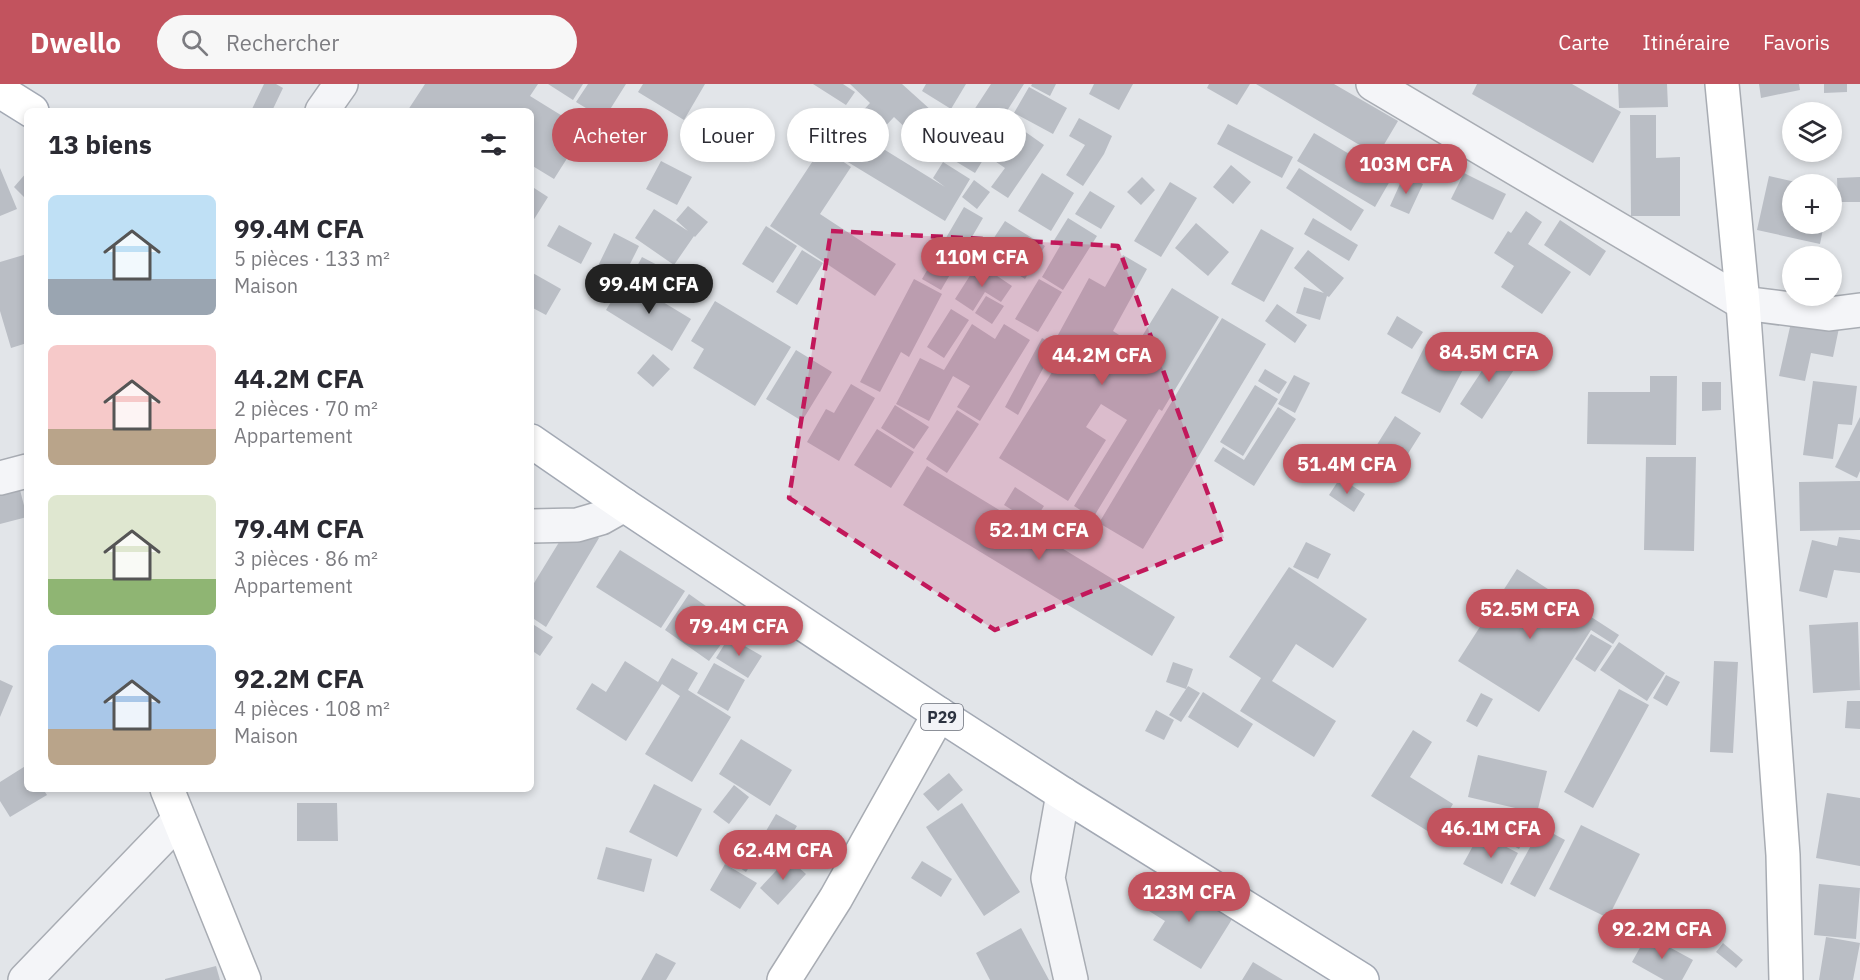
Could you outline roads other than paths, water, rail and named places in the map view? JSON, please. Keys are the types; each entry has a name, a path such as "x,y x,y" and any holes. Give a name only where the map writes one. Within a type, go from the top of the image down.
{"main road":[{"path":"1722,84 1743,303 1783,855 1786,980"},
{"path":"0,91 27,108"},
{"name":"P29","path":"534,443 939,714 1362,980"},
{"path":"784,980 836,898 939,714"},
{"path":"167,792 244,980"}],"street":[{"path":"324,108 341,84"},
{"path":"1373,84 1743,303 1845,312 1860,333"},
{"path":"0,478 24,472"},
{"path":"534,526 577,525 601,518 624,505"},
{"path":"1063,794 1048,878 1071,980"},
{"path":"25,980 178,821"}]}
